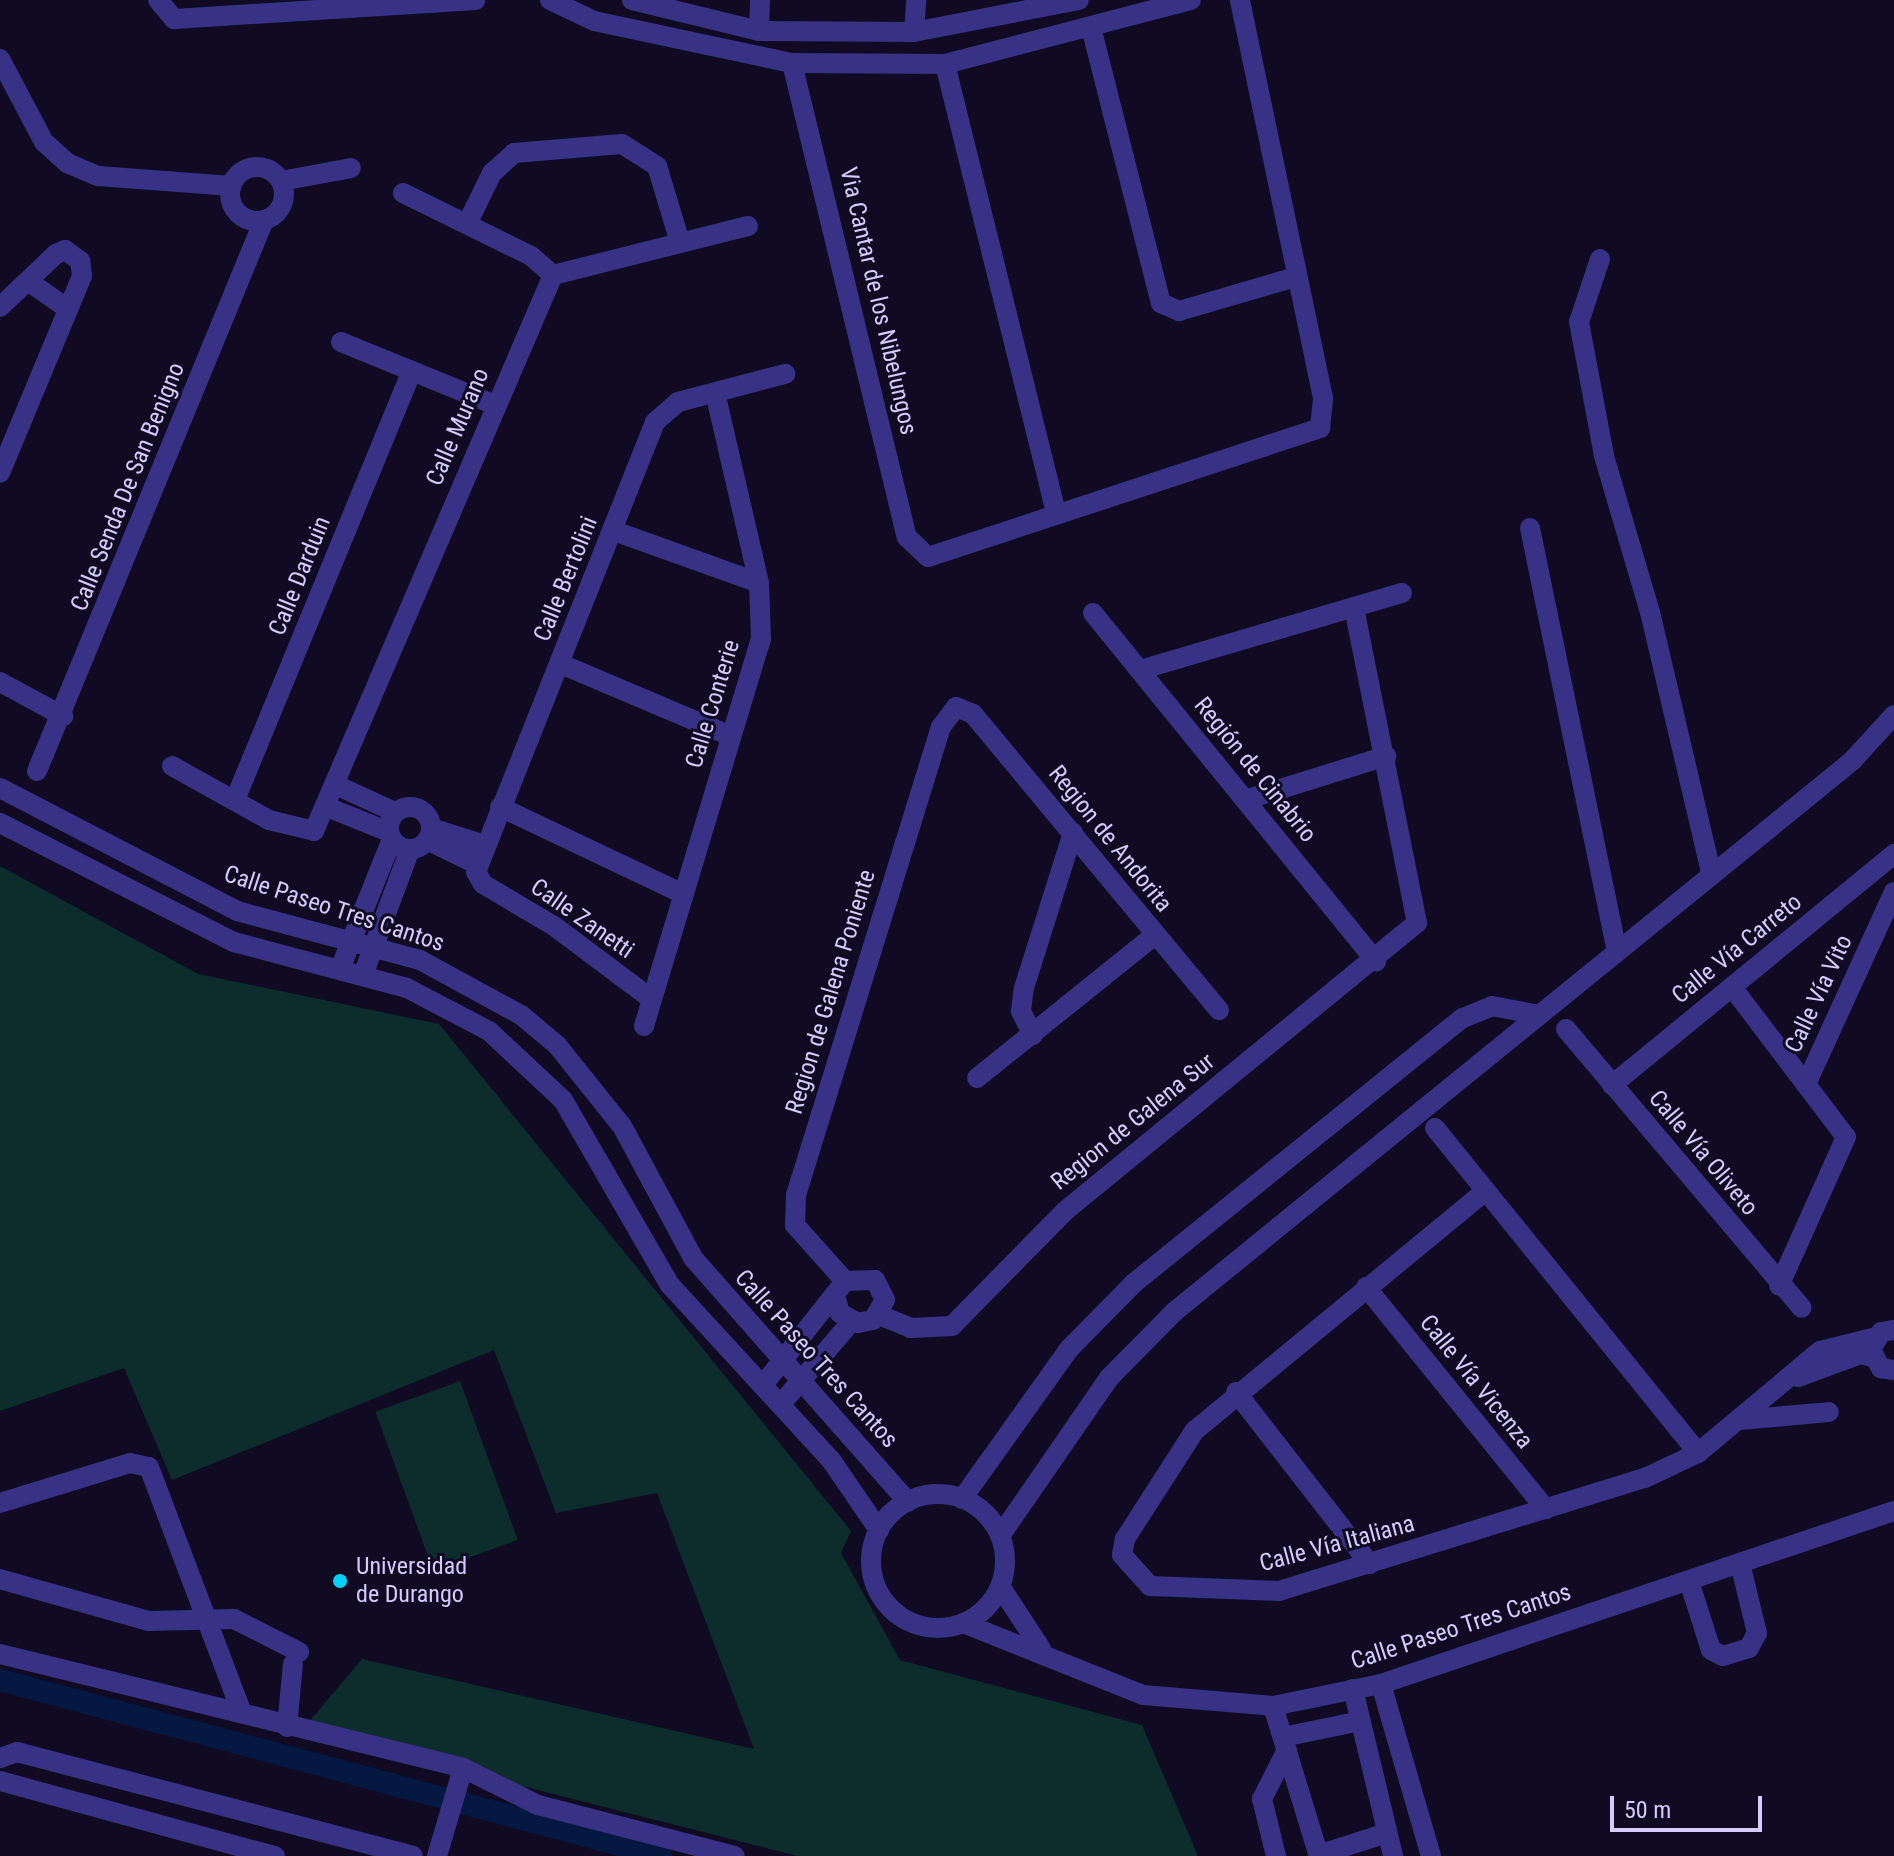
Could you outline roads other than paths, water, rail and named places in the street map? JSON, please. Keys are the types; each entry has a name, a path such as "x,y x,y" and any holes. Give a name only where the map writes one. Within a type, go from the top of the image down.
{"street":[{"path":"158,0 174,19 327,4 475,0"},
{"path":"550,0 594,21 792,63 945,64 1092,31 1191,0"},
{"path":"632,0 759,31 914,32 1078,0"},
{"path":"759,31 760,0"},
{"path":"914,32 916,0"},
{"path":"945,64 1055,510 1320,428 1323,398 1295,277 1240,0"},
{"path":"1092,31 1161,303 1179,311 1295,277"},
{"path":"0,59 44,142 67,163 98,176 232,186 261,167 281,181 351,168"},
{"name":"Via Cantar de los Nibelungos","path":"792,63 914,552 928,557 1055,510"},
{"path":"467,224 492,173 514,153 622,144 657,166 679,239"},
{"path":"232,186 234,208 264,220 282,205 281,181"},
{"path":"403,193 467,224 553,275 679,239 748,226"},
{"name":"Calle Senda De San Benigno","path":"37,771 63,716 264,220"},
{"path":"0,307 56,254 74,253 82,276 0,473"},
{"path":"1600,259 1579,322 1604,456 1650,612 1711,873"},
{"name":"Calle Murano","path":"235,800 269,820 314,831 327,807 495,405 553,275"},
{"path":"28,281 68,309"},
{"path":"341,342 495,405"},
{"name":"Calle Darduin","path":"235,800 412,371"},
{"name":"Calle Bertolini","path":"480,875 485,845 561,664 655,422 666,408 785,374"},
{"name":"Calle Conterie","path":"644,1026 681,893 761,639 759,583 715,393"},
{"path":"1530,528 1617,951"},
{"path":"614,531 759,583"},
{"path":"1140,670 1402,593"},
{"path":"1245,800 1386,756 1354,607"},
{"name":"Región de Cinabrio","path":"1093,613 1376,961"},
{"path":"561,664 731,736"},
{"path":"0,682 63,716"},
{"name":"Region de Andorita","path":"956,707 973,714 1219,1010"},
{"name":"Region de Galena Poniente","path":"851,1322 841,1290 795,1225 796,1195 941,727 956,707"},
{"path":"1041,1649 1000,1586 1000,1536 1109,1378 1174,1312 1852,761 1894,715"},
{"name":"Region de Galena Sur","path":"879,1315 911,1328 952,1326 1065,1211 1376,961 1417,923 1386,756"},
{"path":"172,766 235,800"},
{"path":"336,785 392,828"},
{"name":"Calle Paseo Tres Cantos","path":"0,788 237,911 374,944 478,986 557,1045 622,1126 693,1258 804,1378 908,1502"},
{"path":"327,807 423,839 480,875"},
{"path":"340,969 392,828 415,807 423,839 374,944 363,975"},
{"path":"500,807 681,893"},
{"path":"0,823 221,936 363,975 449,1005 524,1059 563,1100 670,1285 781,1404 879,1530"},
{"path":"1033,1035 1021,1011 1024,988 1073,833"},
{"path":"423,839 485,845"},
{"name":"Calle Vía Carreto","path":"1612,1085 1894,854"},
{"name":"Calle Zanetti","path":"480,875 650,998"},
{"name":"Calle Vía Vito","path":"1779,1286 1846,1137 1807,1082 1894,892"},
{"path":"977,1078 1155,935"},
{"path":"1732,987 1807,1082"},
{"path":"962,1499 1069,1349 1134,1283 1463,1018 1492,1006 1539,1015"},
{"name":"Calle Vía Oliveto","path":"1566,1029 1779,1286 1802,1308"},
{"path":"1435,1128 1483,1193 1698,1453"},
{"name":"Calle Vía Italiana","path":"1483,1193 1236,1392 1195,1430 1122,1555 1150,1586 1237,1594 1279,1591 1370,1564 1546,1509 1698,1453 1820,1351 1885,1357"},
{"path":"763,1385 841,1290 875,1280 884,1293 879,1315 851,1322 781,1404"},
{"name":"Calle Vía Vicenza","path":"1366,1287 1546,1509"},
{"path":"1236,1392 1370,1564"},
{"path":"1740,1420 1829,1412"},
{"path":"0,1503 142,1462 169,1512 204,1620 241,1710"},
{"path":"1000,1536 962,1499 908,1502 879,1530 870,1565 889,1608 932,1628 963,1623 1000,1586"},
{"name":"Calle Paseo Tres Cantos","path":"963,1623 1041,1649 1143,1695 1273,1706 1381,1684 1894,1511"},
{"path":"1689,1581 1711,1650 1723,1656 1749,1648 1757,1633 1740,1563"},
{"path":"0,1579 84,1608 148,1621 243,1622 296,1658 287,1727"},
{"path":"0,1654 241,1710 287,1727 463,1768 538,1805 735,1856"},
{"path":"1381,1684 1431,1856"},
{"path":"1353,1689 1393,1856"},
{"path":"1273,1706 1319,1855 1387,1833"},
{"path":"1285,1744 1360,1721"},
{"path":"1276,1856 1262,1799 1285,1744"},
{"path":"0,1758 17,1752 378,1852 413,1856"},
{"path":"439,1851 463,1768"},
{"path":"0,1781 183,1835 275,1856"},
{"path":"183,1835 188,1799"}],"waterway":[{"path":"0,1680 661,1856"}],"place":[{"name":"Universidad de Durango","path":"340,1581"}]}
